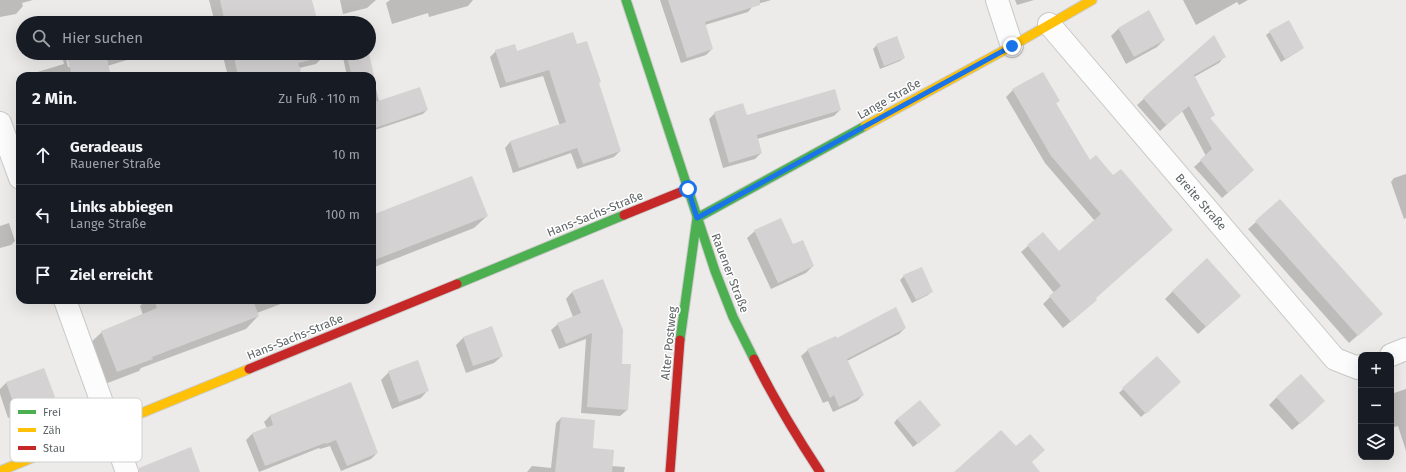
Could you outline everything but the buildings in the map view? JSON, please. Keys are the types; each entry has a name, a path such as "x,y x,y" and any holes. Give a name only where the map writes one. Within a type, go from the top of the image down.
{"street":[{"name":"Rauener Straße","path":"626,0 714,270 733,317 772,396 820,472"},
{"path":"997,0 1012,46"},
{"name":"Lange Straße","path":"697,218 1012,46 1092,0"},
{"name":"Breite Straße","path":"1049,24 1335,359 1358,368"},
{"path":"0,123 16,167"},
{"name":"Hans-Sachs-Straße","path":"142,413 688,189"},
{"name":"Alter Postweg","path":"670,472 680,339 697,218"},
{"path":"66,304 101,398"},
{"path":"1394,354 1406,349"},
{"name":"Hans-Sachs-Straße","path":"0,471 22,462"},
{"path":"124,462 127,472"}],"traffic: fast":[{"path":"626,0 715,271 733,317 754,359"},
{"path":"680,340 697,218 865,126"},
{"path":"457,284 624,215"}],"traffic: slow":[{"path":"865,126 1012,46 1092,0"},
{"path":"142,413 249,369"},
{"path":"0,471 22,462"}],"traffic: jam":[{"path":"624,215 688,189"},
{"path":"249,369 457,284"},
{"path":"670,472 680,340"},
{"path":"754,359 785,416 820,472"}],"route":[{"path":"688,189 697,218 1012,46"}]}
